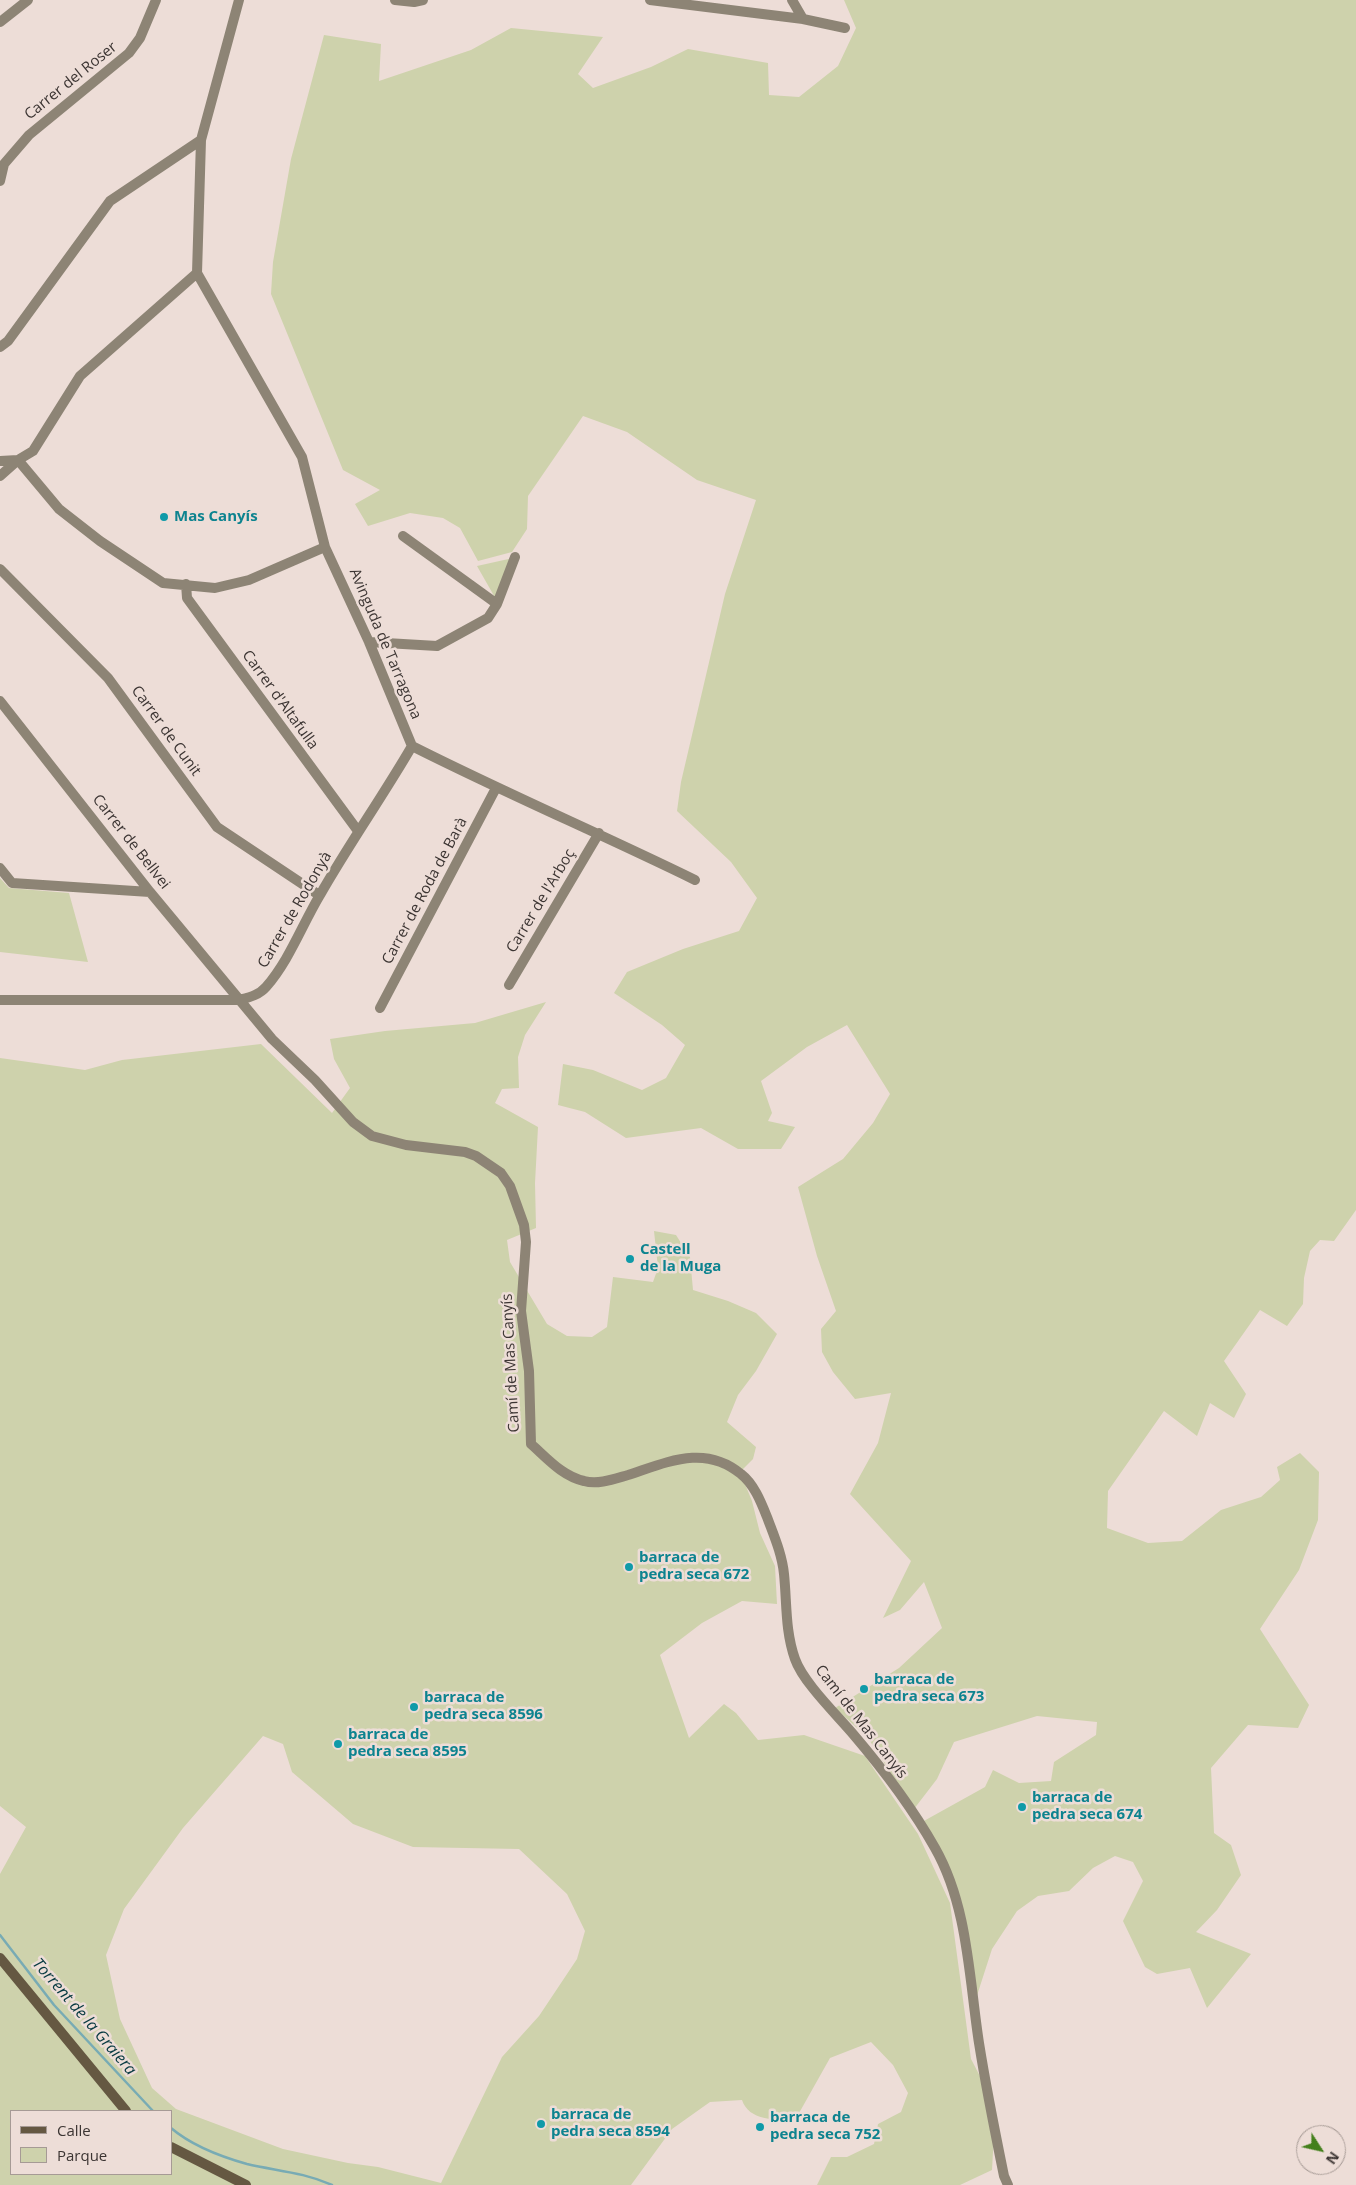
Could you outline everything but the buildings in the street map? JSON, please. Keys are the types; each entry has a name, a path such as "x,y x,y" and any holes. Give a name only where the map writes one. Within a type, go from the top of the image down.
{"main road":[{"path":"0,1958 125,2110"},
{"path":"172,2148 246,2185"}],"street":[{"path":"0,22 28,0"},
{"name":"Carrer del Roser","path":"0,181 4,164 28,135 130,53 140,38 156,0"},
{"path":"0,476 18,460 33,451 80,376 197,273 201,140 239,0"},
{"path":"395,0 414,2 423,0"},
{"path":"650,0 803,19 845,28"},
{"path":"792,0 803,19"},
{"path":"0,347 8,341 110,201 201,140"},
{"name":"Avinguda de Tarragona","path":"197,273 302,457 326,546 369,642 412,746"},
{"path":"0,461 18,460"},
{"path":"18,460 59,509 100,541 163,583 216,588 249,580 326,546"},
{"path":"403,536 497,604"},
{"path":"369,642 437,646 488,618 497,604 515,557"},
{"name":"Carrer de Cunit","path":"0,569 108,678 217,826 319,895"},
{"name":"Carrer d'Altafulla","path":"186,584 187,598 358,831"},
{"name":"Carrer de Bellvei","path":"0,700 150,892 240,1000"},
{"path":"412,746 496,788 598,833 695,880"},
{"name":"Carrer de Rodonyà","path":"0,1000 240,1000 260,994 268,986 281,966 319,895 358,831 383,796 412,746"},
{"name":"Carrer de Roda de Barà","path":"380,1008 496,788"},
{"name":"Carrer de l'Arboç","path":"509,985 598,833"},
{"path":"0,868 12,883 150,892"},
{"name":"Camí de Mas Canyís","path":"240,1000 272,1039 315,1080 353,1122 372,1136 406,1146 466,1152 476,1156 501,1174 510,1186 524,1225 526,1242 520,1296 529,1371 531,1444 564,1473 583,1481 596,1482 616,1479 661,1464 702,1456 718,1459 742,1474 750,1484 762,1506 780,1552 784,1573 787,1631 795,1661 806,1679 873,1758 935,1848 950,1879 961,1916 980,2046 1004,2176 1008,2185"}],"green space":[{"path":"844,0 1356,0 1356,1210 1334,1241 1320,1240 1310,1251 1304,1278 1303,1304 1287,1326 1260,1310 1224,1361 1246,1394 1234,1418 1210,1403 1197,1436 1164,1411 1108,1491 1107,1528 1148,1543 1182,1541 1221,1510 1261,1497 1280,1480 1277,1467 1300,1453 1319,1472 1318,1520 1299,1570 1260,1629 1309,1705 1298,1728 1248,1725 1211,1768 1214,1833 1231,1845 1241,1875 1217,1910 1196,1932 1251,1954 1207,2008 1190,1968 1157,1974 1145,1967 1123,1921 1143,1881 1133,1862 1115,1856 1093,1868 1069,1891 1038,1896 1017,1911 992,1949 971,2014 958,1898 922,1822 985,1787 993,1770 1019,1783 1051,1781 1054,1762 1096,1735 1097,1722 1037,1716 954,1742 937,1779 914,1809 868,1738 835,1708 899,1668 942,1628 924,1582 900,1610 883,1618 911,1561 850,1494 878,1443 891,1393 855,1399 833,1372 822,1352 821,1329 836,1311 817,1256 798,1187 843,1159 873,1123 890,1094 847,1025 807,1047 761,1081 772,1113 768,1121 795,1127 781,1149 738,1149 701,1128 626,1138 585,1112 558,1105 563,1064 593,1070 642,1090 666,1078 685,1045 662,1025 614,993 627,972 683,949 739,931 757,898 731,862 677,811 681,782 725,594 756,500 697,480 627,432 583,416 528,496 527,529 512,552 478,561 460,528 443,518 410,513 368,526 355,504 380,490 343,470 271,294 273,262 291,159 324,35 381,44 379,81 471,50 511,28 603,37 578,74 593,88 651,67 688,49 768,63 769,95 799,97 838,66 856,28"},
{"path":"513,558 497,601 477,566"},
{"path":"0,878 9,888 69,893 88,962 0,952"},
{"path":"546,1002 525,1035 518,1057 519,1088 502,1089 495,1103 538,1127 535,1183 536,1228 507,1240 510,1262 547,1324 567,1336 592,1337 607,1327 613,1277 653,1282 658,1268 654,1231 676,1235 690,1257 693,1290 728,1301 756,1313 777,1334 756,1371 738,1395 727,1422 756,1447 753,1459 740,1472 752,1501 760,1533 775,1566 777,1604 742,1601 702,1623 660,1655 689,1738 724,1704 736,1713 758,1740 804,1735 865,1756 918,1834 950,1903 971,2059 982,2080 994,2134 992,2170 960,2185 817,2185 831,2157 847,2157 874,2144 878,2124 901,2112 908,2093 893,2065 871,2042 830,2058 794,2122 764,2118 750,2112 742,2100 710,2102 672,2129 631,2185 0,2185 0,1874 26,1827 0,1806 0,1058 85,1070 122,1060 261,1044 332,1113 350,1088 334,1059 330,1039 385,1031 475,1023","holes":["263,1736 283,1744 292,1772 353,1824 413,1847 519,1849 567,1894 585,1931 577,1959 539,2016 502,2057 441,2183 378,2167 348,2163 283,2149 176,2109 152,2088 120,2019 106,1955 124,1909 183,1828"]}],"waterway":[{"name":"Torrent de la Graiera","path":"0,1935 54,2005 152,2110"},
{"name":"Torrent de la Graiera","path":"172,2129 197,2145 227,2158 247,2164 300,2174 332,2185"}],"place":[{"name":"Mas Canyís","path":"164,517"},
{"name":"Castell de la Muga","path":"630,1259"},
{"name":"barraca de pedra seca 672","path":"629,1567"},
{"name":"barraca de pedra seca 673","path":"864,1689"},
{"name":"barraca de pedra seca 8596","path":"414,1707"},
{"name":"barraca de pedra seca 8595","path":"338,1744"},
{"name":"barraca de pedra seca 674","path":"1022,1807"},
{"name":"barraca de pedra seca 8594","path":"541,2124"},
{"name":"barraca de pedra seca 752","path":"760,2127"}]}
